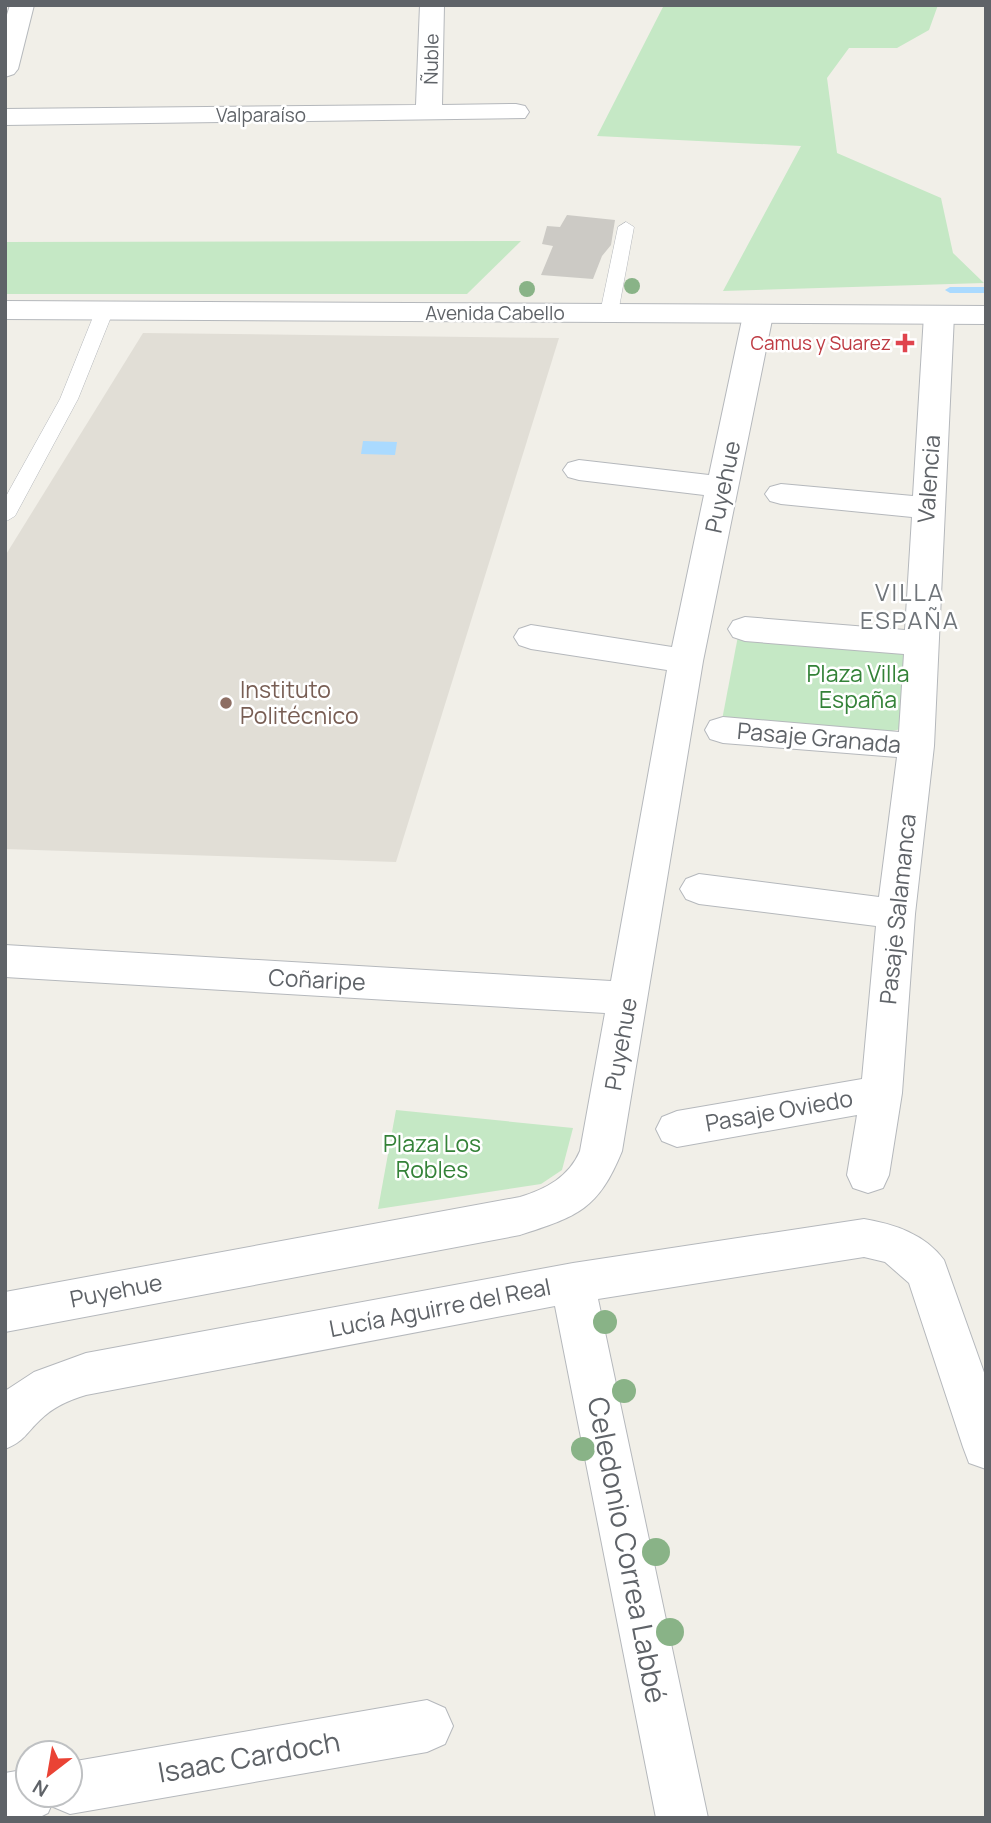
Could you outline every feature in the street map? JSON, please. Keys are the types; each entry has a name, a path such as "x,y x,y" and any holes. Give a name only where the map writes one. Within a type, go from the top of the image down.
{"street":[{"path":"5,69 22,5"},
{"name":"Ñuble","path":"429,113 432,5"},
{"name":"Valparaíso","path":"5,117 516,113"},
{"name":"Avenida Cabello","path":"5,310 986,315"},
{"name":"Puyehue","path":"5,1312 520,1216 570,1198 583,1186 601,1151 686,661 758,315"},
{"name":"Valencia","path":"920,643 939,316"},
{"path":"579,470 723,487"},
{"path":"781,494 927,508"},
{"path":"746,629 920,643"},
{"path":"531,637 686,661"},
{"name":"Pasaje Salamanca","path":"868,1174 881,1093 896,914 916,746 920,643"},
{"name":"Pasaje Granada","path":"723,730 916,746"},
{"path":"699,889 896,914"},
{"name":"Coñaripe","path":"5,961 629,998"},
{"name":"Pasaje Oviedo","path":"677,1129 881,1093"},
{"name":"Lucía Aguirre del Real","path":"5,1427 29,1399 59,1381 573,1283 843,1239 864,1238 893,1245 921,1262 972,1354"},
{"name":"Celedonio Correa Labbé","path":"573,1283 682,1818"},
{"path":"972,1354 986,1447"},
{"name":"Isaac Cardoch","path":"84,1786 427,1726"}],"lane":[{"path":"609,313 626,228"},
{"path":"5,516 69,399 104,312"}],"shaded area":[{"name":"Instituto Politécnico","path":"143,333 559,338 396,862 5,849 5,556"}],"green space":[{"path":"664,5 938,5 929,30 897,48 849,48 827,78 837,153 941,198 953,253 984,283 723,291 801,146 597,136"},
{"path":"521,241 467,294 5,294 5,242"},
{"name":"Plaza Villa España","path":"738,636 905,650 906,728 882,733 722,720"},
{"name":"Plaza Los Robles","path":"396,1110 573,1128 562,1170 541,1184 378,1209"}],"water":[{"path":"363,441 397,442 395,455 361,454"}],"building":[{"path":"567,215 615,220 611,245 602,256 593,279 541,275 553,246 542,244 547,226 560,227"}],"waterway":[{"path":"950,290 986,290"}],"place":[{"name":"Camus y Suarez","path":"905,343"},
{"name":"Instituto Politécnico","path":"226,703"}],"district":[{"name":"VILLA ESPAÑA","path":"910,607"}]}
